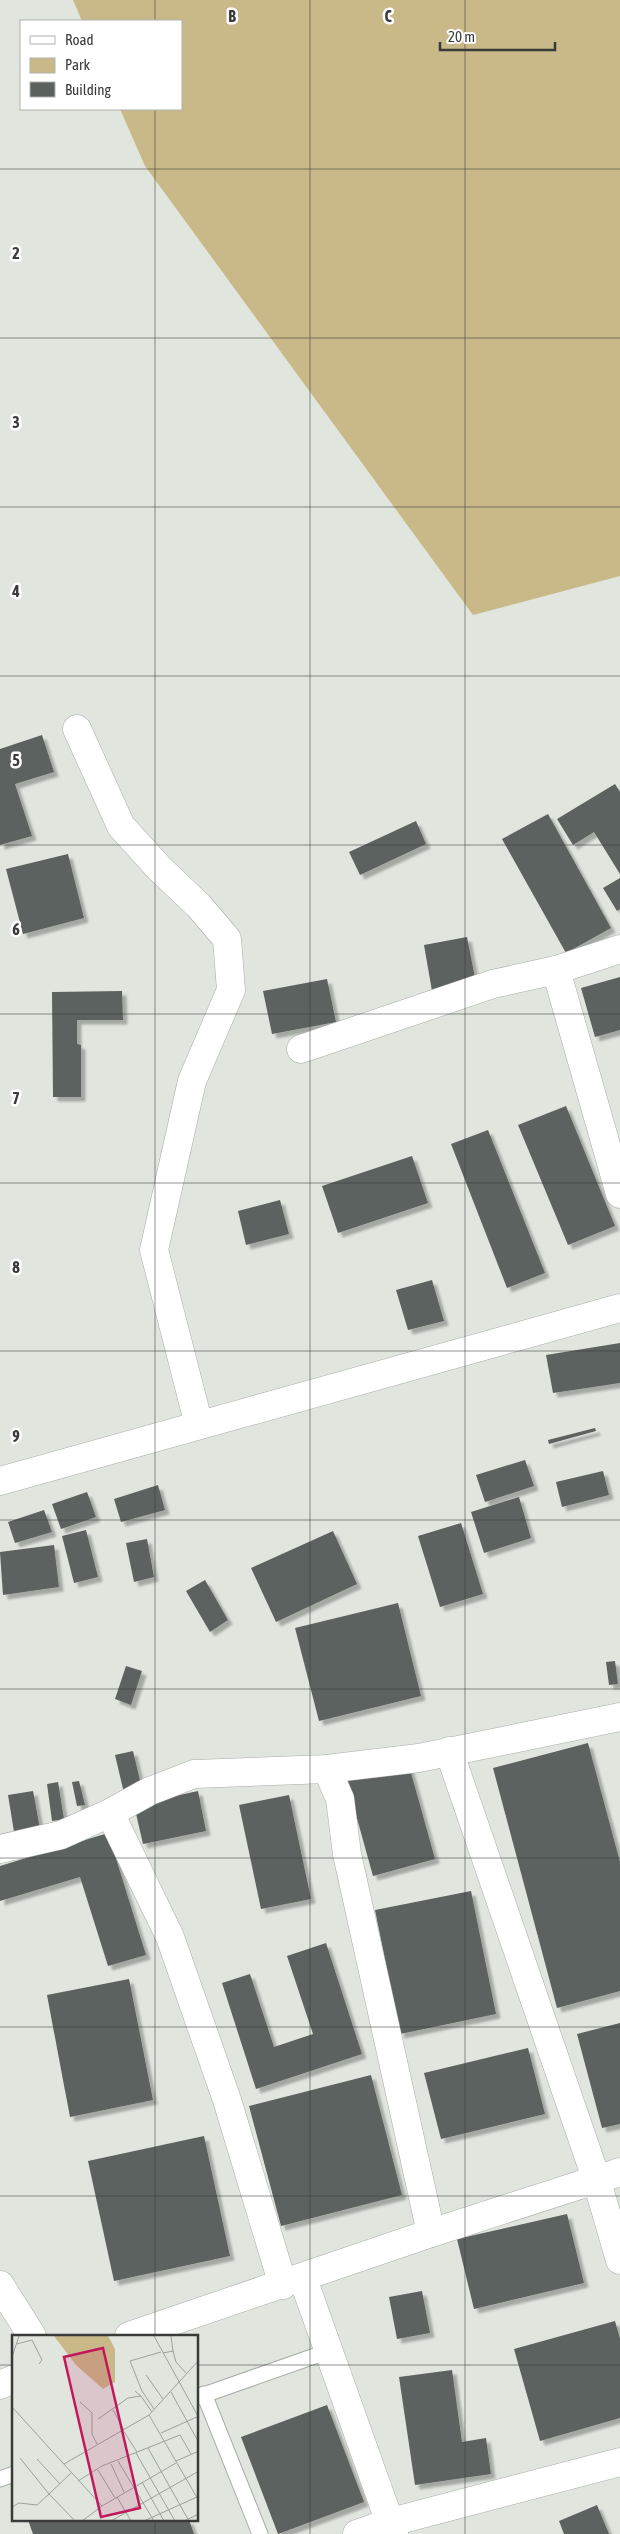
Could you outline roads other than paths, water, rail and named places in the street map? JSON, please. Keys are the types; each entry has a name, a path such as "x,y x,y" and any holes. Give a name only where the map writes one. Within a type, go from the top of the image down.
{"street":[{"path":"77,729 121,826 159,868 199,906 227,939 231,990 192,1081 154,1250 199,1425"},
{"path":"301,1049 493,984 556,970 620,949"},
{"path":"556,970 620,1194"},
{"path":"0,1481 620,1308"},
{"path":"0,1849 61,1834 110,1813 150,1791 194,1774 327,1769 419,1758 620,1717"},
{"path":"449,1751 608,2175 620,2260"},
{"path":"327,1769 340,1799 347,1854 431,2233"},
{"path":"110,1813 170,1937 293,2282 329,2350 392,2528"},
{"path":"132,2335 608,2175"},
{"path":"0,2285 31,2335"},
{"path":"0,2385 12,2380"},
{"path":"357,2534 392,2528 620,2462"}],"lane":[{"path":"260,2534 201,2396 329,2350"},
{"path":"0,2479 12,2475"}]}
